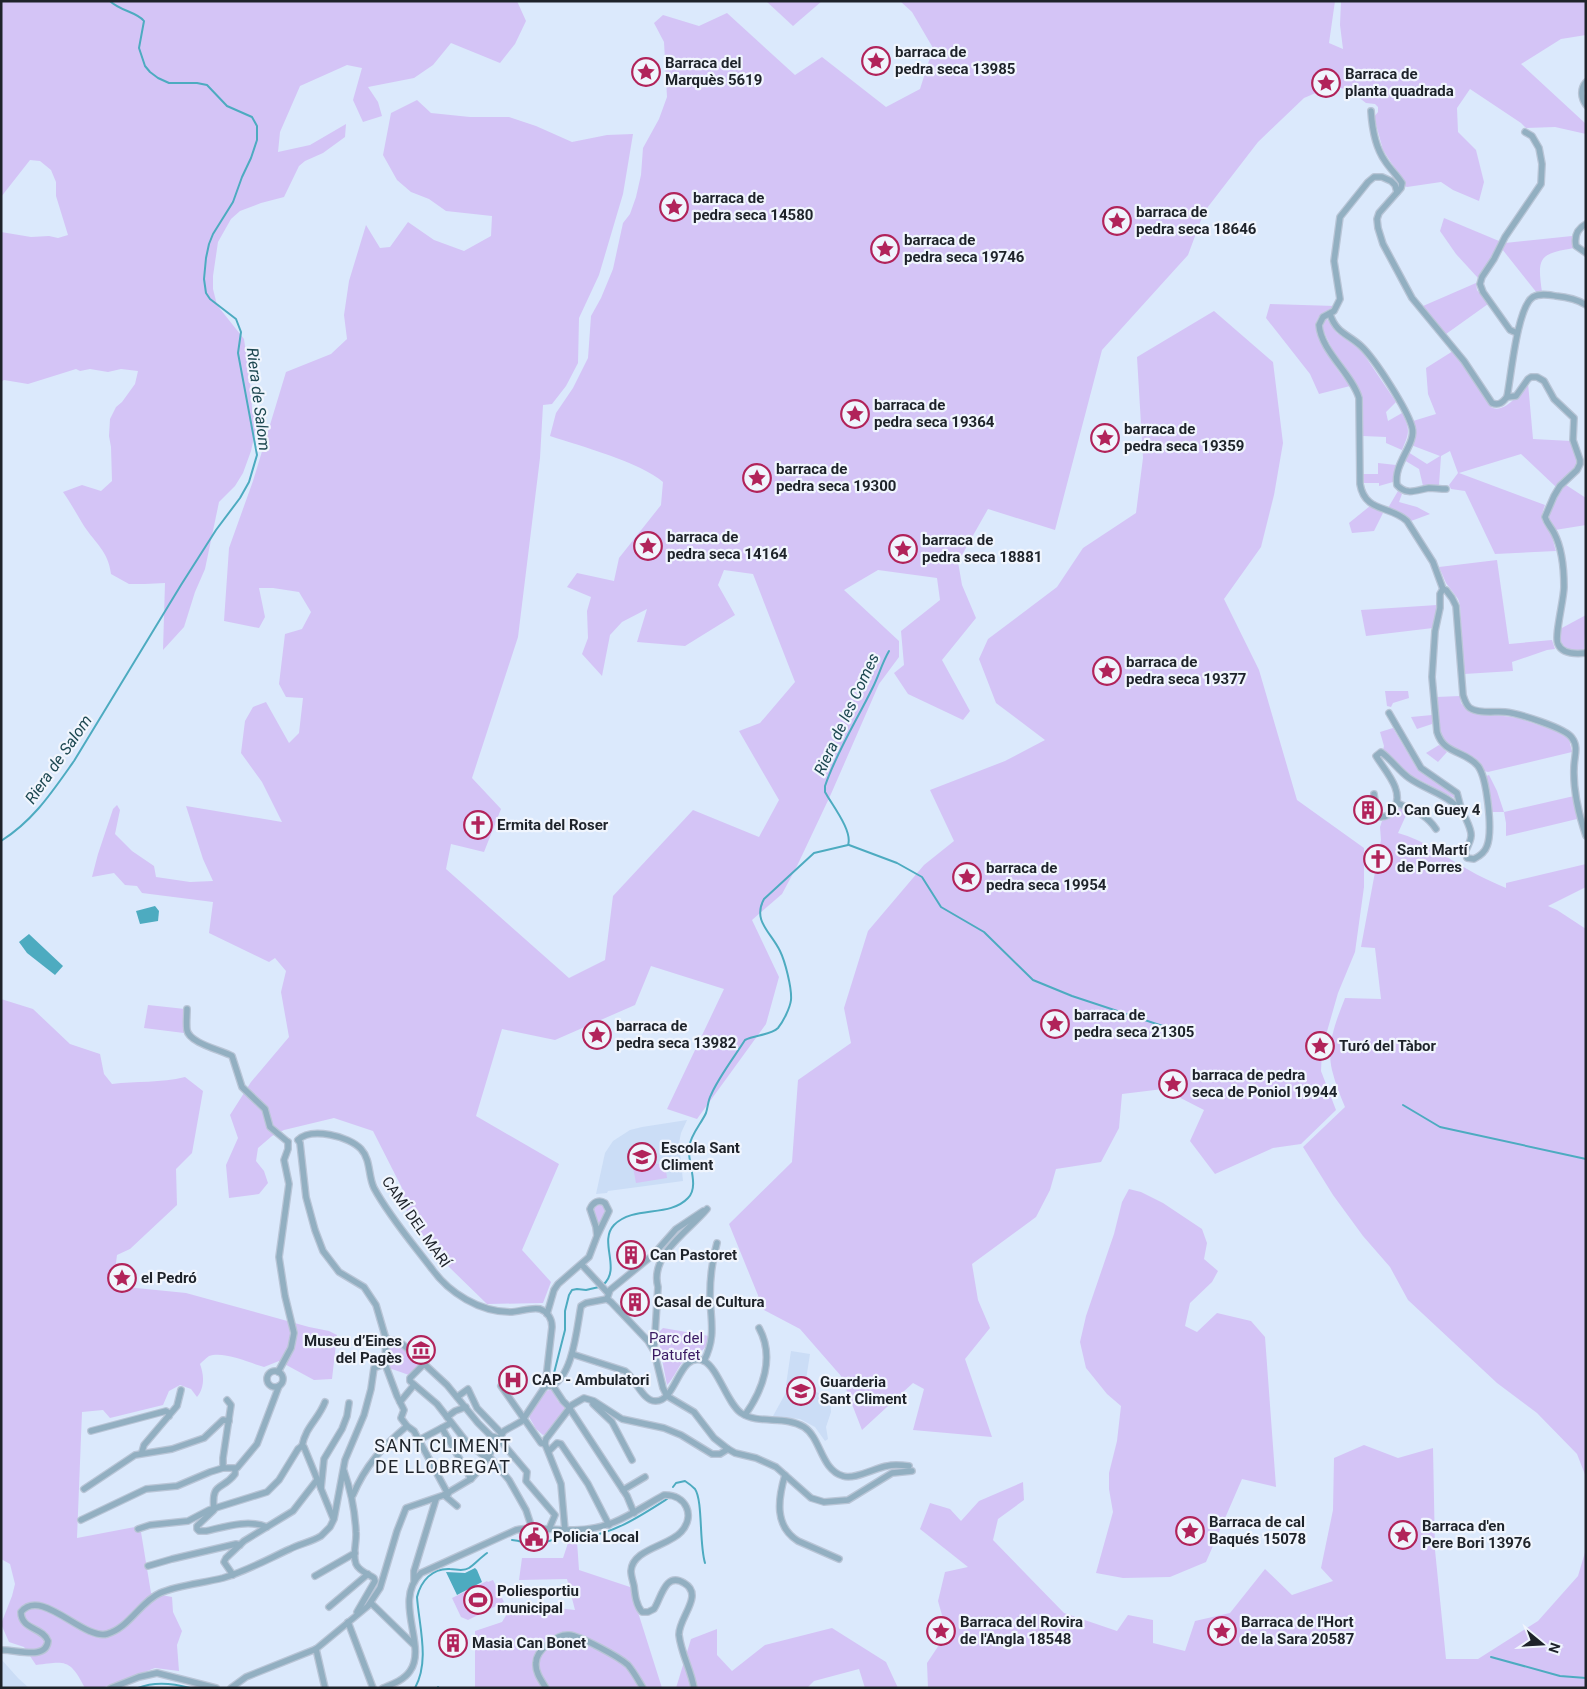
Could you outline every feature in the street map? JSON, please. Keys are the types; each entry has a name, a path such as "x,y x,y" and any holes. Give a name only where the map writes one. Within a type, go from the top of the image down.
{"street":[{"path":"1586,82 1583,86 1582,101 1586,105"},
{"path":"1371,111 1379,150 1385,162 1402,183 1401,187 1379,213 1377,219 1383,244 1412,298 1464,361 1492,402 1500,404 1507,397 1518,334 1523,312 1528,302 1534,297 1548,295 1579,301 1586,305"},
{"path":"1518,334 1512,332 1483,292 1480,284 1482,276 1494,259 1505,236 1541,184 1542,164 1539,148 1532,136 1525,132"},
{"path":"1397,192 1391,181 1382,177 1374,177 1340,217 1334,260 1340,299 1336,308 1321,319 1319,328 1325,343 1339,366 1354,385 1359,398 1360,484 1362,492 1369,502 1408,521 1433,562 1443,590 1446,590 1456,606 1465,703 1475,710 1521,715 1562,730 1570,735 1576,750 1573,770 1574,783 1586,836"},
{"path":"1586,224 1578,230 1575,239 1576,246 1586,253"},
{"path":"1330,314 1337,328 1360,345 1371,359 1392,389 1412,427 1412,436 1398,468 1397,485 1402,490 1408,492 1429,488 1446,489"},
{"path":"1507,397 1516,396 1525,382 1531,377 1538,377 1544,382 1554,399 1574,418 1574,440 1580,464 1577,470 1560,486 1545,517 1556,540 1564,574 1564,601 1557,637 1558,645 1564,651 1586,653"},
{"path":"1389,713 1420,768 1457,793 1462,812 1472,834 1465,854 1469,860 1474,859 1485,851 1489,837 1488,808 1483,778 1474,762 1456,754 1442,742 1436,728 1432,676 1435,631 1440,608 1440,594 1443,590"},
{"path":"1374,794 1376,811 1381,817 1390,814 1397,803 1396,794 1393,783 1376,756 1379,752 1383,753 1408,777 1444,796 1462,812"},
{"path":"1397,803 1423,814 1436,830"},
{"path":"187,1009 188,1035 204,1045 232,1056 242,1087 265,1109 270,1127 294,1152 299,1148"},
{"name":"CAMÍ DEL MARÍ","path":"298,1140 309,1135 329,1134 344,1138 360,1147 366,1156 373,1186 381,1200 434,1272 458,1294 497,1311 513,1312 536,1309 542,1310 547,1314"},
{"path":"278,1372 287,1356 294,1336 294,1327 285,1296 279,1257 289,1184 284,1160 288,1145 293,1139 298,1140 300,1145 306,1197 323,1251 339,1272 361,1284 376,1305 386,1339 385,1364 404,1410 401,1418 407,1426 414,1430 446,1494 456,1506"},
{"path":"597,1236 597,1230 590,1209 593,1203 599,1201 607,1205 609,1211 597,1236 591,1255 582,1266 556,1287 547,1314 552,1320 552,1327 546,1379 569,1408 629,1499 634,1513"},
{"path":"231,1688 246,1677 316,1649 371,1602 380,1588 404,1511 412,1504 446,1494 471,1479 506,1429 524,1419 544,1388 551,1386 564,1373 572,1354 581,1306 607,1296 630,1273 653,1255 676,1229 707,1209 675,1241 660,1261 656,1282 658,1287 654,1351 662,1388 667,1396 694,1412 714,1438 735,1454 763,1460 776,1467 811,1498 820,1502 848,1500 892,1473 911,1469 886,1466 854,1476 842,1476 829,1466 814,1438 803,1426 787,1421 745,1415 735,1407 711,1368 704,1361 694,1360 687,1364 667,1396 659,1401 649,1400 625,1371 572,1354"},
{"path":"704,1361 710,1348 713,1331 710,1286 717,1243"},
{"path":"582,1266 611,1302 643,1335 654,1351"},
{"path":"745,1415 760,1392 764,1377 767,1347 759,1328"},
{"path":"643,1335 649,1336 655,1333"},
{"path":"386,1339 402,1344 440,1378 491,1436 500,1436"},
{"path":"1,1650 35,1652 43,1651 46,1648 48,1641 45,1635 26,1625 22,1619 21,1612 27,1607 38,1606 67,1618 87,1632 99,1635 106,1634 120,1628 162,1592 233,1575 315,1540 328,1530 334,1519 344,1469 366,1408 374,1368 385,1364"},
{"path":"424,1364 410,1378 410,1381 437,1404 470,1445 488,1457 506,1475 526,1510 532,1528"},
{"path":"278,1372 270,1374 268,1381 272,1386 279,1386"},
{"path":"267,1527 261,1524 242,1524 198,1531 197,1526 214,1510 214,1492 233,1477 235,1469 257,1444 283,1380 282,1375 278,1372"},
{"path":"400,1402 414,1385"},
{"path":"501,1386 524,1419 544,1441 561,1484 565,1530"},
{"path":"457,1397 468,1389 477,1408 526,1471 526,1481 555,1515 549,1529"},
{"path":"142,1452 144,1445 178,1403 181,1390"},
{"path":"544,1441 569,1408 582,1398 589,1398 617,1417 664,1428 712,1454 720,1454 728,1449"},
{"path":"589,1398 612,1422 632,1460"},
{"path":"223,1468 222,1458 231,1405 227,1400"},
{"path":"138,1529 188,1521 209,1510 258,1496 271,1489 302,1446 307,1429 320,1415 325,1402"},
{"path":"321,1489 324,1459 342,1429 349,1404"},
{"path":"419,1440 442,1428 455,1411 466,1407"},
{"path":"91,1431 166,1411 169,1413 169,1416"},
{"path":"84,1489 129,1458 142,1452 168,1450 194,1442 207,1436 223,1420 228,1421"},
{"path":"353,1496 361,1477 374,1458 389,1441 407,1426"},
{"path":"442,1428 471,1479"},
{"path":"548,1451 557,1443 561,1444 588,1484 609,1525"},
{"path":"302,1446 334,1519"},
{"path":"81,1520 140,1490 177,1486 223,1468 235,1469"},
{"path":"344,1469 353,1496 357,1566 374,1578 375,1584 354,1617"},
{"path":"785,1475 779,1507 780,1518 784,1527 798,1542 839,1559"},
{"path":"623,1490 645,1476"},
{"path":"233,1575 224,1562 226,1558 267,1527 293,1511 317,1480"},
{"path":"384,1688 410,1671 414,1659 414,1645 409,1603 410,1590 414,1582 424,1571 520,1529 587,1530 609,1525 664,1495 673,1496 685,1504 688,1511 687,1522 677,1536 642,1554 634,1561 631,1571 638,1606 642,1612 654,1609 665,1586 672,1581 680,1581 686,1584 692,1592 692,1600 679,1634 694,1688"},
{"path":"414,1582 414,1571 436,1498"},
{"path":"328,1505 331,1508 335,1507"},
{"path":"148,1566 236,1544 240,1546"},
{"path":"315,1576 355,1553"},
{"path":"329,1607 368,1574"},
{"path":"371,1602 414,1645"},
{"path":"348,1622 373,1688"},
{"path":"546,1688 537,1673 536,1659 544,1648 566,1635 576,1636 618,1658 631,1669 643,1688"},
{"path":"316,1649 325,1688"},
{"path":"111,1688 139,1677 157,1673 216,1688"}],"shaded area":[{"name":"Escola Sant Climent","path":"687,1120 679,1143 683,1181 596,1194 605,1153 613,1141 630,1130"},
{"name":"Guarderia Sant Climent","path":"791,1351 810,1354 805,1386 826,1397 830,1396 831,1412 826,1427 828,1439 825,1441 815,1427 800,1419 773,1416 789,1387 786,1385"},
{"path":"1,1659 18,1678 29,1688 1,1688"}],"green space":[{"path":"1,1 517,1 526,21 515,44 500,63 451,43 433,65 414,78 368,87 378,102 382,116 363,122 353,100 362,68 347,65 300,86 280,132 278,152 310,145 346,124 345,137 323,153 305,161 299,166 284,197 240,211 231,219 218,242 213,289 217,305 244,339 252,408 258,419 251,451 243,473 235,486 219,502 205,569 195,592 184,627 163,650 165,583 129,584 111,574 104,553 84,526 63,492 82,485 101,491 112,481 109,436 110,419 116,407 135,384 138,371 121,369 108,372 90,369 80,371 76,369 28,384 4,380 1,382 1,232 31,237 49,236 58,238 68,235 56,196 56,182 51,170 40,161 30,160 1,197"},
{"path":"766,1 822,1 793,26"},
{"path":"900,1 1335,1 1329,43 1343,49 1340,25 1341,1 1586,1 1586,35 1561,39 1521,64 1586,124 1586,134 1555,127 1526,128 1470,89 1457,108 1458,132 1476,150 1484,182 1479,201 1453,190 1441,182 1404,186 1383,150 1374,117 1378,112 1378,107 1375,104 1366,103 1349,90 1332,86 1304,98 1258,142 1204,212 1188,255 1102,350 1055,530 988,509 958,562 962,585 976,618 942,660 970,711 963,720 908,694 894,673 904,665 901,631 940,600 937,578 878,570 844,590 899,641 899,657 879,684 831,794 782,894 752,920 779,977 766,1024 697,1119 667,1109 724,989 651,966 635,1005 555,1040 502,1029 476,1116 559,1164 522,1250 551,1282 543,1303 487,1304 448,1266 408,1217 402,1188 373,1131 334,1118 284,1130 272,1136 258,1148 256,1161 264,1171 268,1183 259,1194 229,1198 226,1165 238,1138 230,1115 251,1082 289,1037 281,992 286,971 275,958 269,962 209,933 213,902 142,893 137,886 125,885 114,873 92,877 113,809 117,805 120,810 115,834 132,851 154,866 156,877 190,882 213,881 203,859 186,806 282,822 262,782 241,753 245,721 253,707 266,702 289,743 299,733 303,698 286,697 279,684 285,634 302,629 311,612 299,592 259,588 265,617 259,628 224,621 229,548 253,481 286,372 331,354 347,339 344,315 349,281 366,225 380,248 390,247 408,222 434,240 464,251 491,236 492,216 446,211 429,199 411,192 397,180 383,155 391,113 417,100 431,113 470,117 509,117 536,126 572,142 607,135 633,134 623,194 599,275 579,318 578,363 566,386 552,404 543,405 540,458 518,637 472,778 501,809 484,852 451,844 446,869 569,978 605,960 613,896 693,810 759,837 779,800 739,731 760,723 795,682 753,574 724,570 718,585 735,615 685,646 637,642 647,609 622,622 610,635 602,676 582,654 588,638 587,611 591,597 567,587 577,573 614,581 619,558 661,505 663,482 653,475 625,461 550,436 556,413 573,388 588,358 591,316 613,269 623,223 630,214 636,197 641,175 643,148 659,119 667,97 664,42 654,23 663,15 699,26 727,13 795,75 822,57 886,107 920,89 933,48 912,12"},
{"path":"1444,218 1499,241 1492,257 1478,278 1456,254 1440,231"},
{"path":"1572,236 1574,248 1554,252 1543,259 1540,271 1542,292 1537,293 1502,249 1505,243"},
{"path":"1476,283 1477,290 1488,304 1446,334 1423,306"},
{"path":"1270,304 1335,306 1320,315 1316,327 1322,344 1350,386 1319,394 1310,374 1266,318"},
{"path":"1214,311 1273,362 1283,443 1274,495 1261,547 1224,599 1259,670 1297,800 1364,848 1364,887 1355,952 1338,993 1322,1049 1321,1071 1336,1110 1301,1144 1273,1148 1215,1174 1190,1141 1204,1110 1163,1089 1122,1094 1119,1128 1101,1162 1056,1169 1050,1190 1036,1217 972,1264 978,1300 990,1328 965,1359 992,1437 913,1430 924,1389 913,1383 862,1430 841,1376 800,1329 764,1310 729,1224 792,1162 798,1080 851,1043 844,1008 868,931 924,865 954,841 930,790 1005,761 1045,740 996,703 979,659 988,639 1057,587 1083,548 1136,513 1143,458 1137,357"},
{"path":"1327,319 1337,333 1361,350 1396,402 1386,412 1388,421 1402,413 1405,419 1408,432 1402,450 1386,443 1386,437 1363,436 1362,398 1356,383 1333,351 1322,328"},
{"path":"1453,351 1491,407 1496,409 1506,406 1528,383 1533,439 1571,441 1576,455 1576,465 1556,487 1521,454 1459,473 1545,505 1542,519 1552,536 1556,551 1495,554 1465,491 1451,489 1449,485 1458,473 1450,451 1441,456 1439,485 1423,486 1419,469 1404,460 1408,452 1427,464 1440,456 1411,445 1415,433 1413,421 1436,414 1428,394 1426,368"},
{"path":"1378,463 1396,465 1393,482 1379,486 1379,483 1363,483 1363,474 1378,474"},
{"path":"1566,485 1586,498 1586,525 1555,530 1547,518 1557,495"},
{"path":"1398,491 1402,494 1399,502 1417,507 1430,514 1411,521 1403,514 1388,508"},
{"path":"1370,506 1383,513 1374,531 1352,533 1349,523"},
{"path":"1497,560 1509,644 1552,640 1555,649 1512,662 1513,671 1464,674 1460,605 1458,599 1446,583 1439,567"},
{"path":"1437,605 1433,628 1366,636 1361,610"},
{"path":"1586,615 1584,650 1573,650 1565,647 1561,641 1560,629"},
{"path":"1385,691 1408,691 1409,698 1393,703 1391,707 1387,706"},
{"path":"1460,696 1461,703 1468,711 1518,718 1556,731 1569,739 1572,752 1488,772 1484,771 1474,760 1448,744 1440,733 1436,697"},
{"path":"1432,715 1432,724 1417,729 1411,717"},
{"path":"1393,728 1418,770 1452,793 1456,799 1410,775 1383,750 1384,746 1380,732"},
{"path":"1439,745 1447,752 1438,762 1426,753"},
{"path":"1489,775 1504,812 1491,812 1486,776"},
{"path":"1574,796 1577,819 1506,836 1504,812"},
{"path":"1398,807 1408,811 1398,833 1425,844 1472,872 1506,888 1506,883 1586,864 1586,887 1548,906 1586,929 1586,1477 1577,1454 1537,1413 1497,1383 1408,1300 1390,1267 1363,1236 1333,1195 1303,1147 1345,1107 1333,1075 1330,1051 1338,1015 1345,998 1381,999 1375,948 1361,947 1381,840 1380,827 1382,821 1389,818"},
{"path":"1,999 33,1009 70,1044 100,1054 104,1074 112,1084 185,1077 203,1091 192,1153 176,1169 177,1205 130,1249 117,1255 116,1286 186,1293 329,1331 337,1335 332,1379 314,1380 279,1361 264,1367 229,1356 215,1355 209,1356 200,1364 203,1381 197,1397 191,1389 180,1385 169,1391 163,1405 110,1418 103,1410 82,1412 77,1538 140,1526 151,1593 172,1597 173,1612 182,1631 177,1645 179,1671 155,1668 102,1688 85,1688 75,1672 66,1664 36,1665 24,1647 9,1642 1,1624 15,1584 10,1564 1,1559"},
{"path":"148,1005 185,1009 184,1033 144,1028"},
{"path":"665,1163 667,1178 636,1183 633,1167"},
{"path":"1129,1189 1141,1192 1163,1203 1202,1229 1207,1243 1204,1259 1218,1271 1212,1282 1190,1303 1185,1326 1197,1332 1217,1313 1251,1321 1265,1337 1276,1487 1242,1479 1206,1562 1170,1577 1123,1578 1096,1573 1113,1512 1109,1489 1109,1473 1117,1441 1121,1406 1107,1394 1086,1368 1080,1342 1086,1316 1114,1234 1122,1202"},
{"path":"597,1203 604,1204 607,1210 599,1227 597,1227 592,1209"},
{"name":"Parc del Patufet","path":"663,1328 709,1336 704,1348 681,1364 667,1385 660,1349 659,1332"},
{"path":"392,1343 398,1344 420,1364 409,1375 389,1368 389,1347"},
{"path":"552,1389 558,1401 566,1408 546,1434 543,1435 536,1429 528,1415 544,1392"},
{"path":"1364,1445 1398,1458 1433,1448 1435,1550 1446,1659 1478,1659 1538,1621 1578,1576 1586,1549 1586,1688 928,1688 927,1663 947,1633 938,1601 945,1572 968,1567 920,1529 930,1503 950,1509 961,1521 979,1501 1023,1482 1024,1500 998,1519 993,1540 1064,1613 1117,1631 1128,1615 1153,1620 1153,1643 1185,1651 1195,1621 1230,1613 1265,1569 1292,1595 1333,1581 1321,1568 1333,1510 1334,1458"},
{"path":"570,1537 577,1541 579,1570 630,1587 662,1688 475,1688 475,1631 502,1622 514,1603 575,1610 567,1579 519,1580 522,1558 563,1558"},
{"name":"Poliesportiu municipal","path":"493,1580 504,1602 468,1620 461,1617 452,1598"},
{"path":"832,1628 886,1662 898,1688 865,1688 859,1669 814,1681 807,1688 676,1688 691,1639 717,1629 717,1655 732,1671 765,1645"}],"water":[{"path":"155,906 159,911 158,921 140,924 136,911"},
{"path":"29,934 63,966 55,975 27,953 19,942"},
{"path":"475,1568 482,1582 457,1595 446,1572 465,1573"}],"waterway":[{"name":"Riera de Salom","path":"1,841 33,815 74,761 181,585 216,530 240,498 249,482 257,455 238,353 241,332 236,319 210,299 206,293 204,279 209,244 233,202 251,158 257,140 257,126 252,117 227,106 207,85 169,83 150,72 145,66 139,48 144,21 137,15 110,1"},
{"name":"Riera de les Comes","path":"603,1285 608,1279 610,1271 608,1239 614,1225 631,1215 671,1208 688,1198 693,1187 689,1153 690,1142 706,1113 714,1088 745,1040 775,1030 786,1015 791,1000 788,975 780,951 761,920 761,907 764,899 814,853 848,845 848,833 825,792 825,786 835,760 873,687 889,651"},
{"path":"849,845 897,863 922,877 941,907 984,932 1033,980 1072,996 1187,1034"},
{"path":"1403,1105 1440,1127 1586,1159"},
{"name":"Riera de les Comes","path":"553,1377 565,1330 565,1311 569,1295 572,1290 586,1290 599,1287"},
{"path":"673,1487 676,1483 685,1481 695,1489 699,1503 705,1563"},
{"path":"512,1540 531,1545 560,1538 577,1538 604,1533 625,1524 667,1499"},
{"path":"415,1688 422,1666 423,1655 417,1597 421,1586 433,1573 444,1569 467,1569 487,1553"},
{"path":"1491,1657 1560,1676 1586,1678"},
{"path":"138,1688 151,1684 177,1685 190,1688"}],"place":[{"name":"barraca de pedra seca 13985","path":"876,61"},
{"name":"Barraca del Marquès 5619","path":"646,72"},
{"name":"Barraca de planta quadrada","path":"1326,83"},
{"name":"barraca de pedra seca 14580","path":"674,207"},
{"name":"barraca de pedra seca 18646","path":"1117,221"},
{"name":"barraca de pedra seca 19746","path":"885,249"},
{"name":"barraca de pedra seca 19364","path":"855,414"},
{"name":"barraca de pedra seca 19359","path":"1105,438"},
{"name":"barraca de pedra seca 19300","path":"757,478"},
{"name":"barraca de pedra seca 14164","path":"648,546"},
{"name":"barraca de pedra seca 18881","path":"903,549"},
{"name":"barraca de pedra seca 19377","path":"1107,671"},
{"name":"D. Can Guey 4","path":"1368,810"},
{"name":"Ermita del Roser","path":"478,825"},
{"name":"Sant Martí de Porres","path":"1378,859"},
{"name":"barraca de pedra seca 19954","path":"967,877"},
{"name":"barraca de pedra seca 21305","path":"1055,1024"},
{"name":"barraca de pedra seca 13982","path":"597,1035"},
{"name":"Turó del Tàbor","path":"1320,1046"},
{"name":"barraca de pedra seca de Poniol 19944","path":"1173,1084"},
{"name":"Escola Sant Climent","path":"642,1157"},
{"name":"Can Pastoret","path":"631,1255"},
{"name":"el Pedró","path":"122,1278"},
{"name":"Casal de Cultura","path":"635,1302"},
{"name":"Museu d’Eines del Pagès","path":"421,1350"},
{"name":"CAP - Ambulatori","path":"513,1380"},
{"name":"Guarderia Sant Climent","path":"801,1391"},
{"name":"Barraca de cal Baqués 15078","path":"1190,1531"},
{"name":"Barraca d'en Pere Bori 13976","path":"1403,1535"},
{"name":"Policia Local","path":"534,1537"},
{"name":"Poliesportiu municipal","path":"478,1600"},
{"name":"Barraca del Rovira de l'Angla 18548","path":"941,1631"},
{"name":"Barraca de l'Hort de la Sara 20587","path":"1222,1631"},
{"name":"Masia Can Bonet","path":"453,1643"}],"district":[{"name":"SANT CLIMENT DE LLOBREGAT","path":"443,1456"}]}
